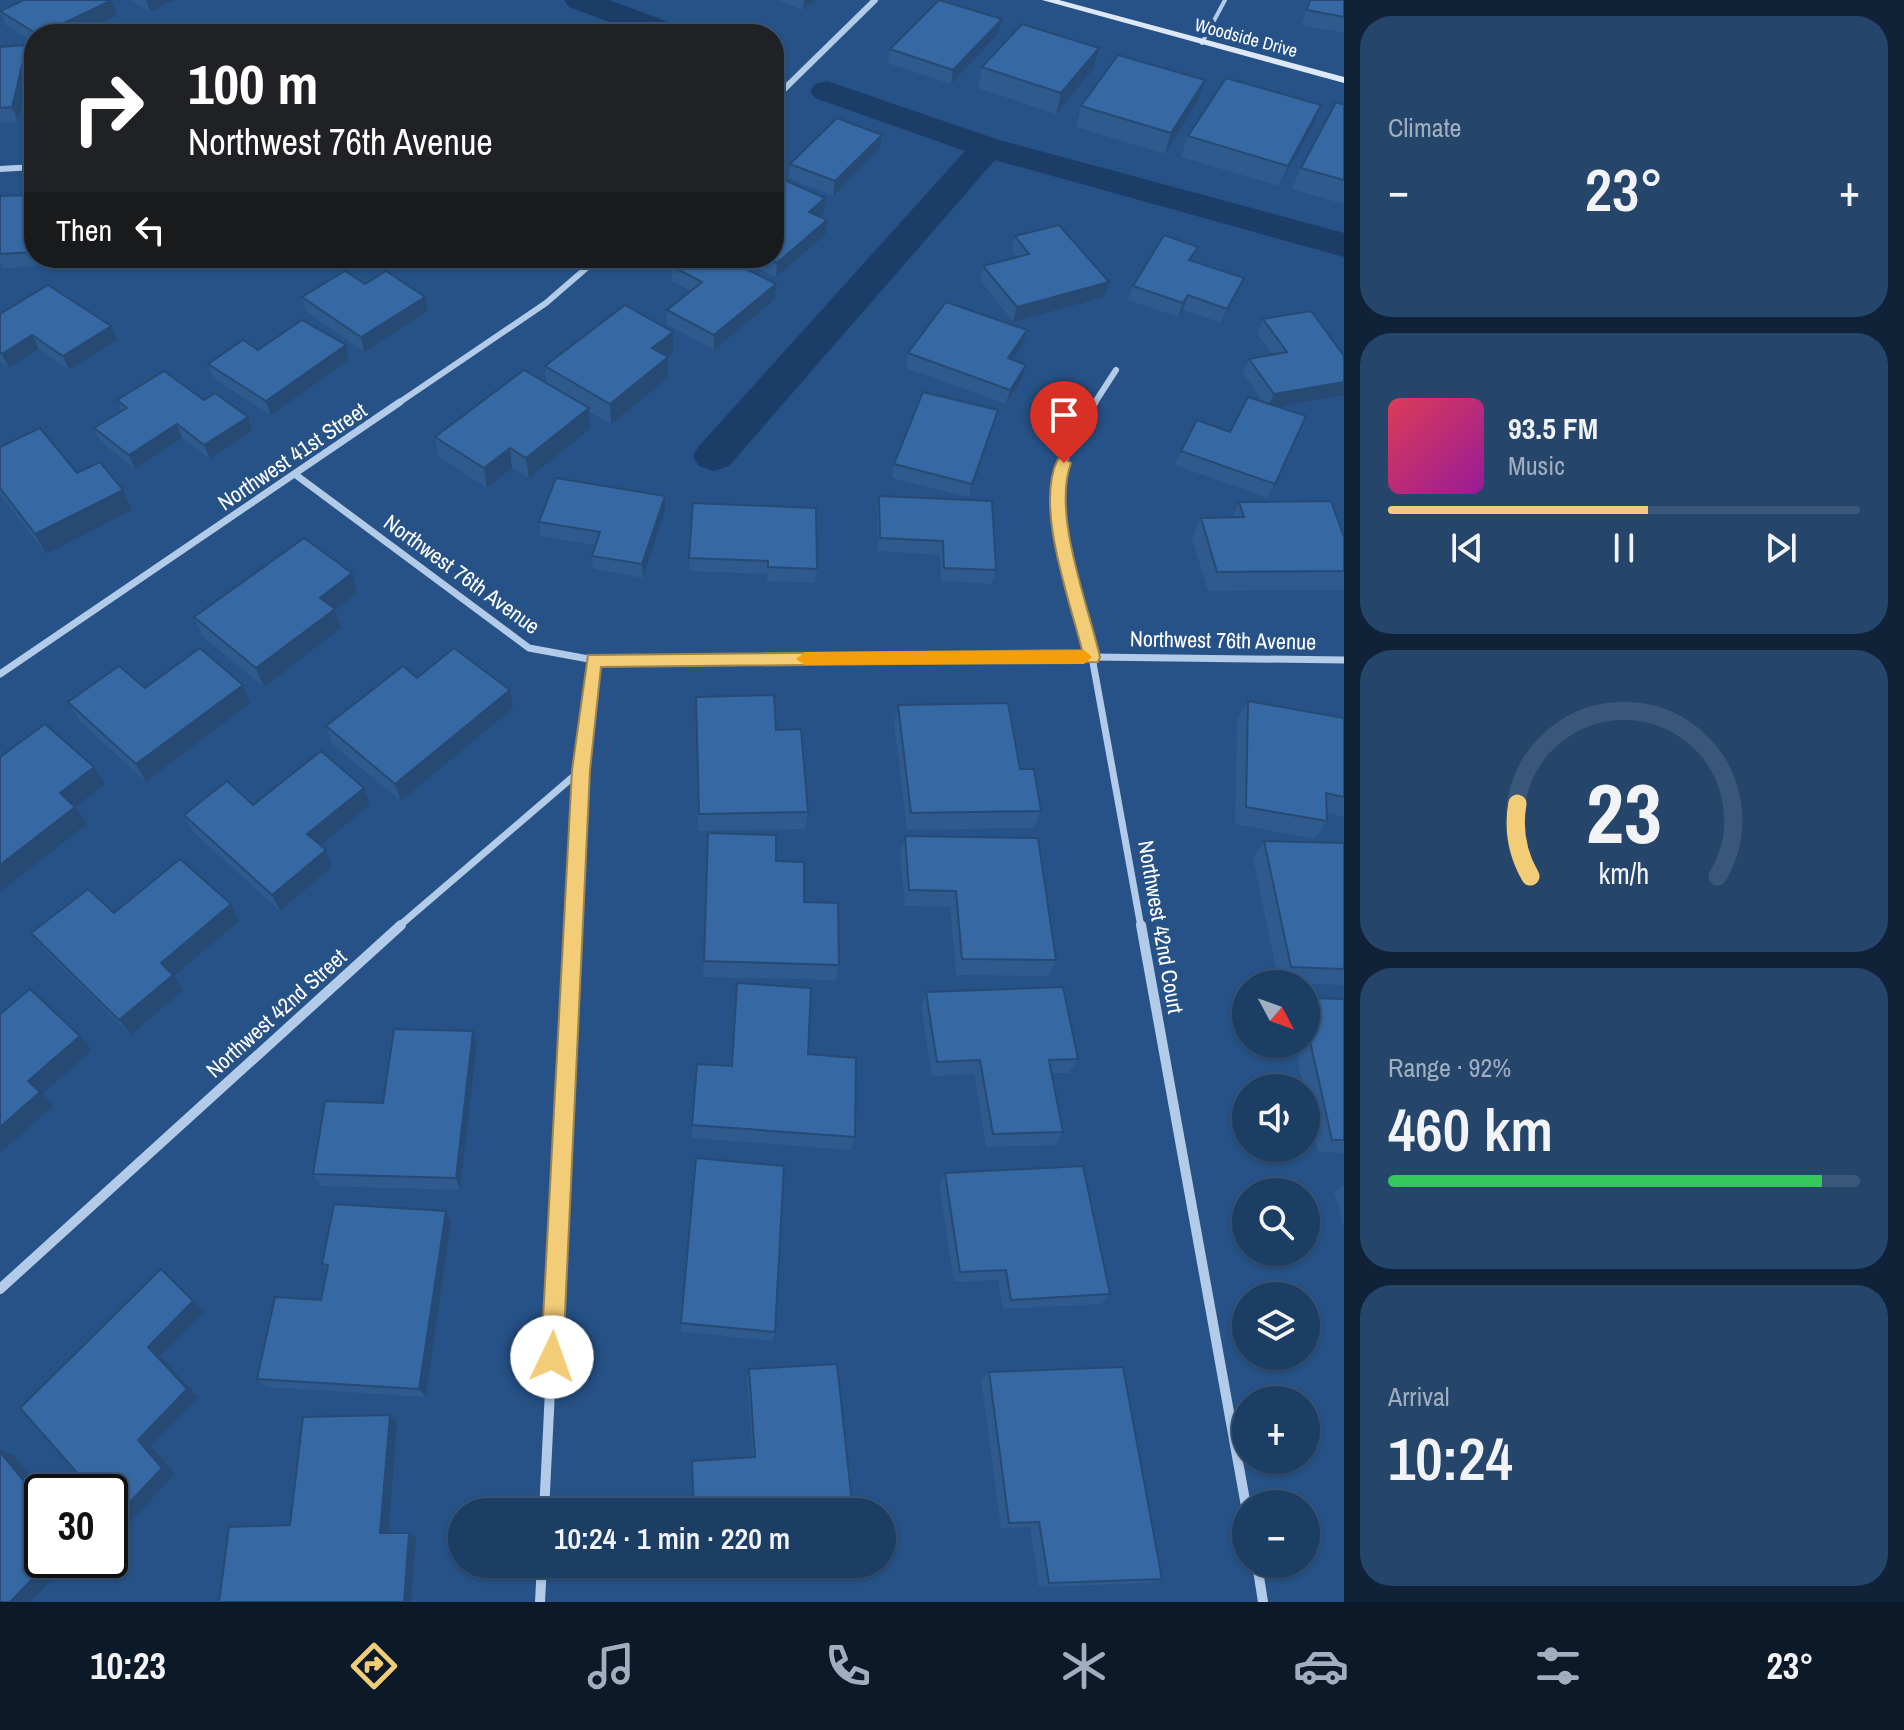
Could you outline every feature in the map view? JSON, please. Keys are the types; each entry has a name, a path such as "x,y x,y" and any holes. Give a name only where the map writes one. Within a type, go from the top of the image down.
{"street":[{"path":"784,89 875,0"},
{"name":"Woodside Drive","path":"1047,0 1082,4 1202,43 1344,80"},
{"path":"0,169 24,168"},
{"name":"Northwest 41st Street","path":"0,674 546,303 586,268"},
{"name":"Northwest 42nd Court","path":"1116,370 1070,447 1058,480 1061,528 1092,657 1243,1490"},
{"name":"Northwest 76th Avenue","path":"296,475 529,648 594,660 1092,657 1344,660"},
{"path":"545,1498 581,770 594,660"},
{"name":"Northwest 42nd Street","path":"0,1289 399,926 581,770"},
{"path":"540,1602 541,1578"},
{"path":"1259,1578 1263,1602"}],"lane":[{"path":"1202,43 1225,0"}],"building":[{"path":"24,0 112,0 62,24 24,26 0,11"},
{"path":"939,0 1002,19 953,70 890,49"},
{"path":"1310,0 1344,0 1344,17 1307,10"},
{"path":"1022,24 1099,48 1061,93 982,67"},
{"path":"24,45 12,107 0,108 0,47"},
{"path":"1118,55 1205,80 1171,133 1081,106"},
{"path":"1226,78 1321,105 1288,166 1188,136"},
{"path":"1336,102 1344,105 1344,180 1301,168"},
{"path":"837,118 882,135 835,181 790,164"},
{"path":"784,180 825,198 809,212 827,220 784,257"},
{"path":"24,195 24,253 0,254 0,196"},
{"path":"1059,225 1109,282 1017,307 983,266 1029,254 1015,236"},
{"path":"1164,235 1198,247 1189,260 1244,278 1227,309 1188,295 1183,303 1133,286"},
{"path":"676,268 744,268 776,284 714,335 667,310 702,282"},
{"path":"345,271 365,284 386,271 425,297 361,337 302,297"},
{"path":"48,285 111,326 63,356 32,335 2,354 0,314"},
{"path":"946,302 1027,330 1008,358 1026,365 1010,390 908,353"},
{"path":"625,305 673,332 652,348 668,357 610,404 545,366"},
{"path":"1311,311 1344,356 1344,382 1274,394 1249,359 1287,352 1263,319"},
{"path":"302,320 346,345 266,401 208,364 243,340 258,350"},
{"path":"524,370 589,408 526,458 510,448 484,468 435,437"},
{"path":"164,371 204,400 215,393 248,417 204,445 177,424 129,455 94,428 127,408 117,400"},
{"path":"923,392 998,410 972,484 894,464"},
{"path":"1248,397 1306,416 1275,484 1181,451 1197,420 1230,432"},
{"path":"40,428 77,473 100,462 123,490 35,534 0,488 0,447"},
{"path":"556,478 665,496 642,564 592,556 600,532 539,522"},
{"path":"879,496 992,501 996,570 944,568 943,541 880,538"},
{"path":"1331,501 1344,537 1344,571 1217,572 1201,518 1244,517 1239,502"},
{"path":"693,503 816,508 817,569 768,567 768,561 689,558"},
{"path":"304,538 352,573 320,598 335,609 256,668 194,617"},
{"path":"200,648 243,685 136,764 68,702 119,666 145,688"},
{"path":"454,648 510,690 395,784 326,726 403,666 417,678"},
{"path":"774,695 776,730 801,729 808,812 699,814 696,697"},
{"path":"1248,701 1344,718 1344,797 1326,793 1327,821 1246,807"},
{"path":"1008,703 1020,769 1034,769 1041,811 911,813 898,705"},
{"path":"45,724 94,767 60,793 75,807 0,865 0,757"},
{"path":"321,751 364,788 307,834 326,850 272,895 184,815 227,781 253,805"},
{"path":"708,833 776,835 776,861 804,862 804,902 838,903 839,965 704,961"},
{"path":"905,836 1038,838 1056,960 962,959 956,891 909,890"},
{"path":"1264,841 1344,843 1344,969 1291,967"},
{"path":"180,859 231,904 161,963 173,975 119,1020 31,933 88,889 114,913"},
{"path":"737,983 811,988 808,1054 856,1058 855,1137 692,1125 697,1064 732,1066"},
{"path":"1063,987 1078,1059 1049,1060 1063,1132 993,1134 980,1060 937,1062 926,992"},
{"path":"30,989 80,1036 28,1081 40,1092 0,1127 0,1014"},
{"path":"1320,998 1344,999 1344,1140 1332,1140 1320,1074 1317,1074 1314,1058 1320,1058"},
{"path":"394,1029 473,1031 456,1178 313,1174 325,1101 383,1103"},
{"path":"696,1158 784,1166 775,1332 681,1323"},
{"path":"1083,1166 1110,1294 1011,1300 1006,1270 960,1272 945,1173"},
{"path":"334,1204 446,1211 419,1389 257,1379 275,1297 321,1300 328,1265 322,1264"},
{"path":"161,1269 193,1301 148,1347 187,1389 138,1440 162,1468 128,1504 128,1474 78,1474 20,1408"},
{"path":"837,1364 851,1498 693,1498 692,1461 755,1457 749,1369"},
{"path":"1123,1367 1162,1579 1049,1583 1039,1522 1009,1523 989,1372"},
{"path":"390,1415 380,1533 409,1533 404,1602 219,1602 229,1527 290,1525 303,1417"},
{"path":"0,1452 24,1481 24,1578 33,1578 10,1602 0,1602"}],"waterway":[{"path":"580,0 644,24"},
{"path":"827,91 987,147"},
{"path":"714,456 987,147"},
{"path":"987,147 1344,245"}],"slow traffic":[{"path":"805,659 1084,657"}],"route":[{"path":"552,1357 581,770 594,660 1092,657 1061,528 1058,480 1064,463"}]}
